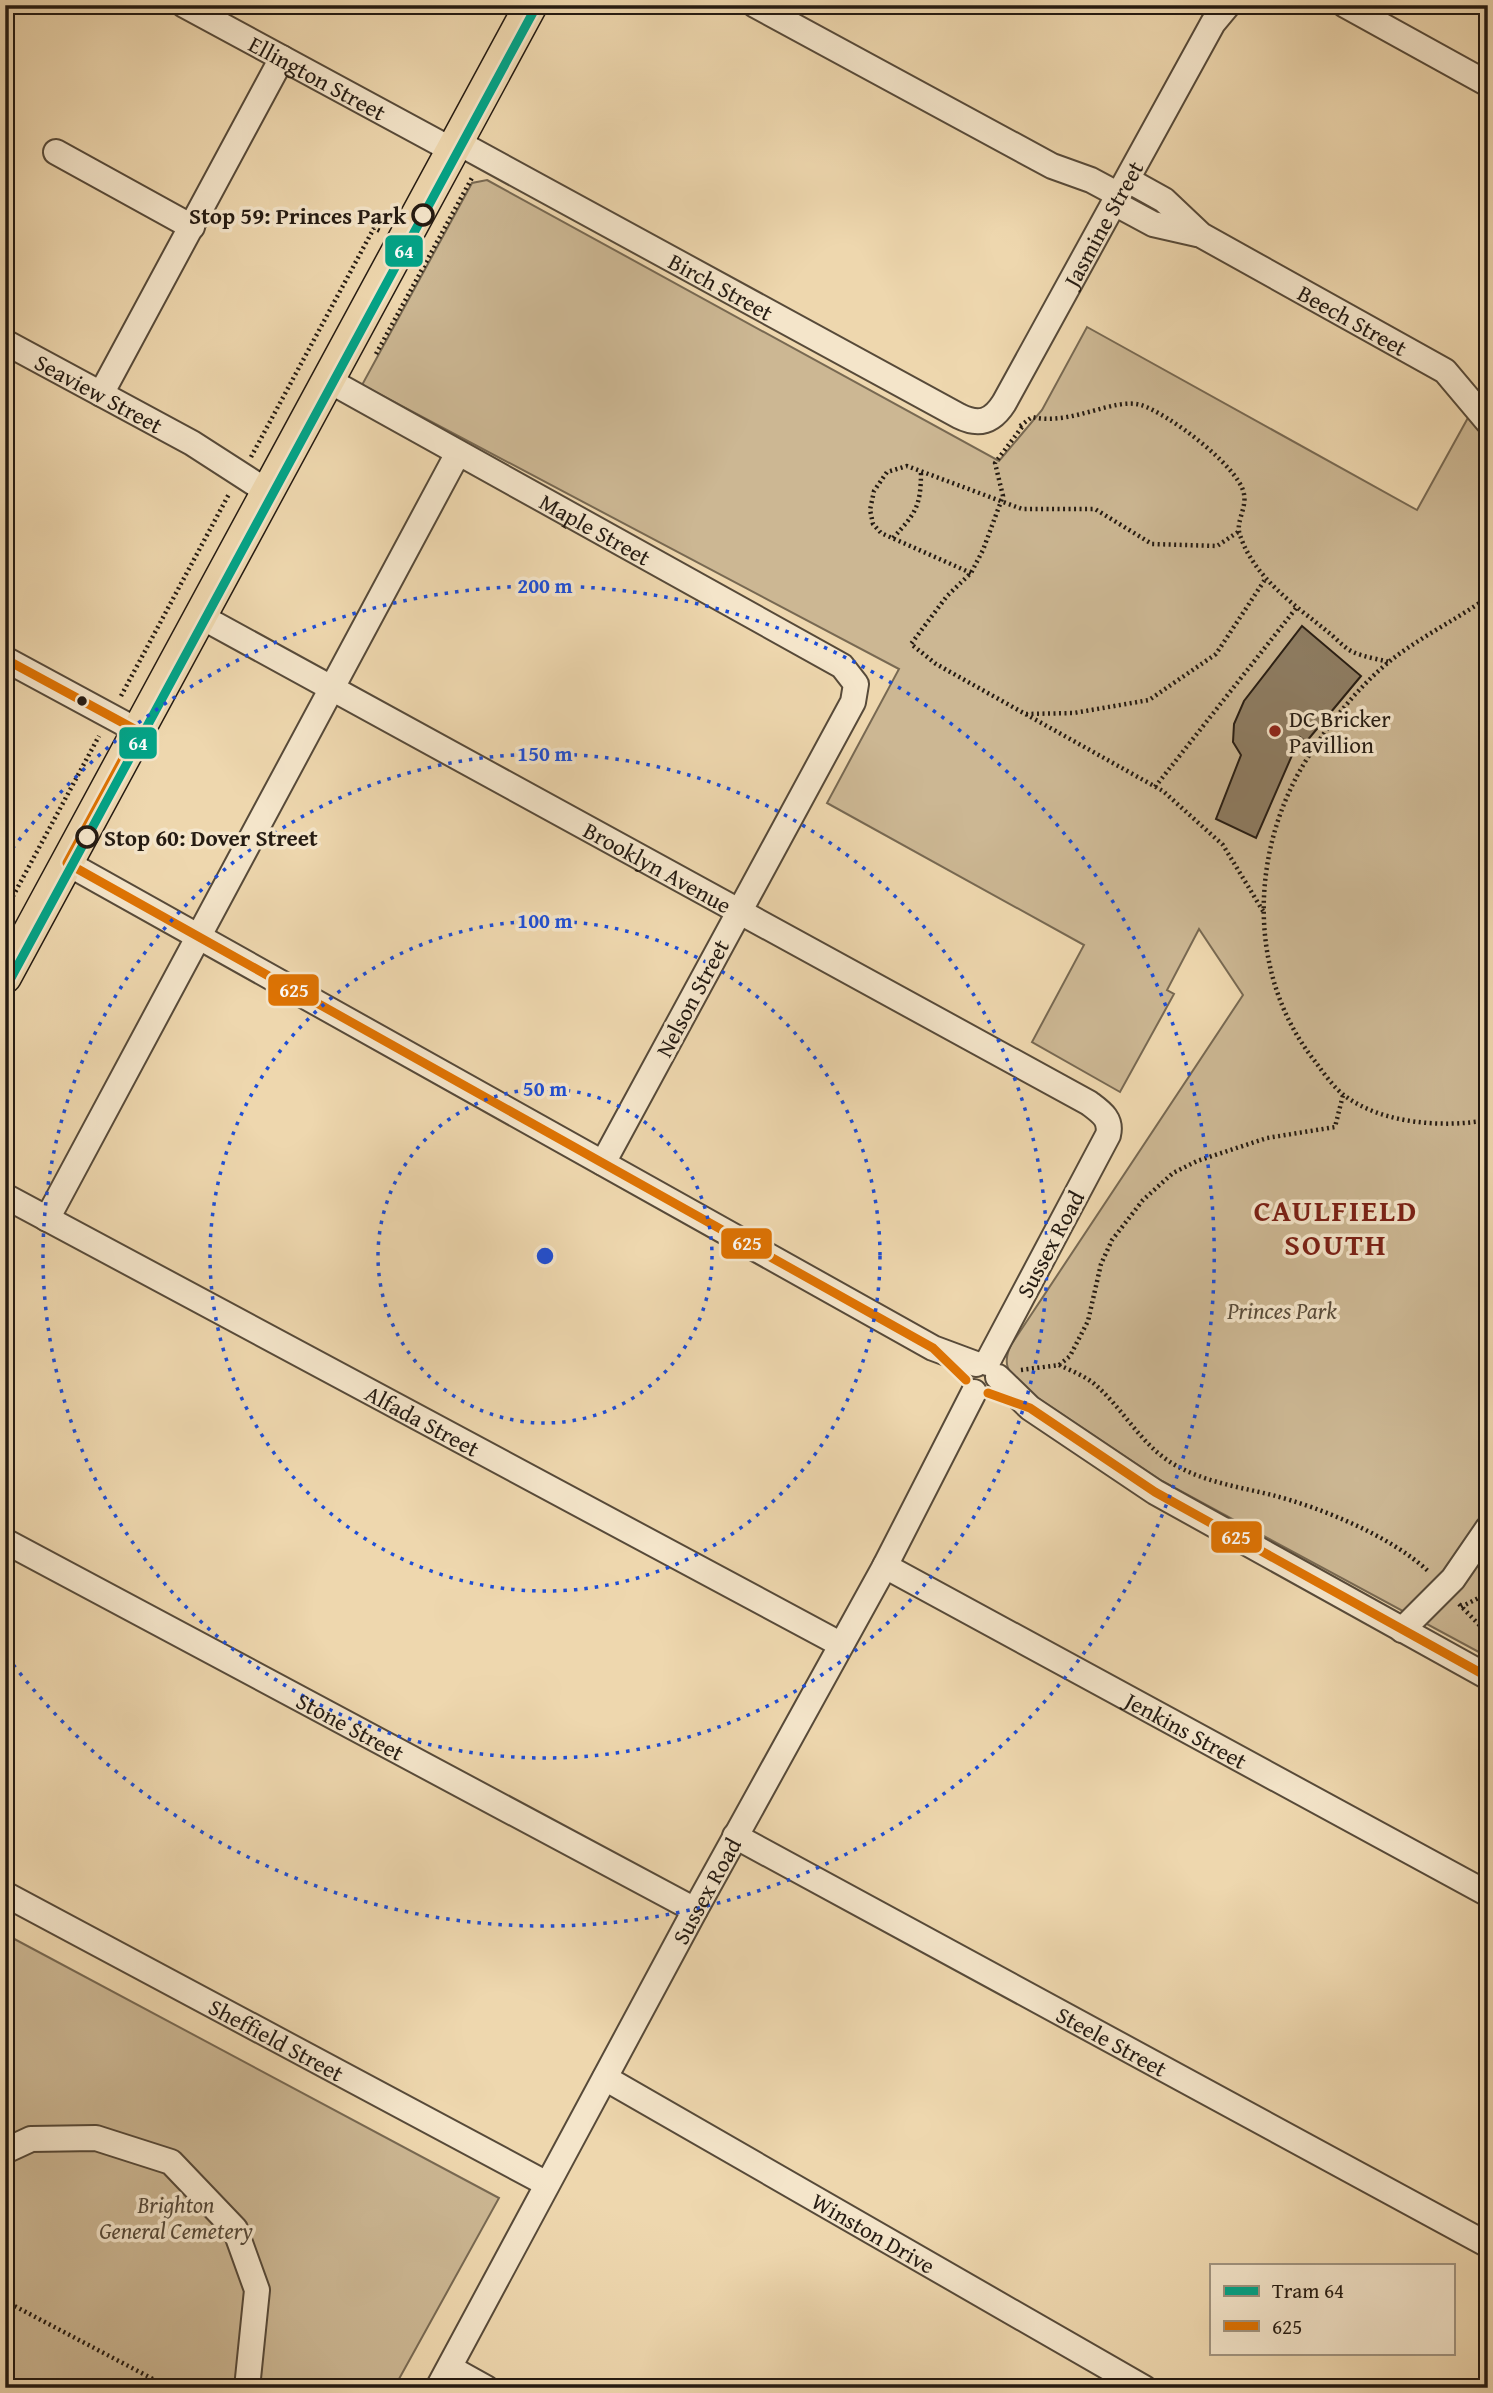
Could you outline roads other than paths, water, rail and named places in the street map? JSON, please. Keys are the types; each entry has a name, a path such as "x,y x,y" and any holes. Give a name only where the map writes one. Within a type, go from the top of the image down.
{"main road":[{"path":"5,977 328,380 465,149 531,5"}],"street":[{"name":"Ellington Street","path":"184,5 282,58 465,149"},
{"name":"Beech Street","path":"755,5 1052,166 1084,192 1118,197 1153,223 1201,235 1445,371 1488,422"},
{"path":"1345,5 1488,84"},
{"name":"Jasmine Street","path":"993,417 1220,11"},
{"path":"101,394 282,58"},
{"name":"Birch Street","path":"465,149 970,422 993,417"},
{"path":"55,152 192,227"},
{"name":"Seaview Street","path":"5,342 272,485"},
{"name":"Maple Street","path":"328,380 842,666 856,684"},
{"path":"47,1219 458,453"},
{"name":"Brooklyn Avenue","path":"200,616 1089,1103 1105,1115 1109,1124"},
{"path":"5,659 138,731"},
{"name":"Nelson Street","path":"603,1163 853,702 856,684"},
{"path":"67,863 987,1377 1155,1492 1488,1677"},
{"name":"Sussex Road","path":"444,2378 735,1836 987,1377 1009,1321 1104,1143 1109,1124"},
{"name":"Alfada Street","path":"5,1196 840,1644"},
{"path":"1402,1630 1462,1568 1488,1528"},
{"name":"Stone Street","path":"5,1541 695,1910"},
{"name":"Jenkins Street","path":"885,1566 1488,1894"},
{"name":"Steele Street","path":"735,1836 1488,2245"},
{"name":"Sheffield Street","path":"5,1894 547,2184"},
{"name":"Winston Drive","path":"605,2078 1144,2388"},
{"path":"5,2151 31,2139 96,2138 171,2162 235,2229 257,2290 247,2388"},
{"path":"444,2378 486,2388"}],"tram line":[{"name":"64","path":"5,989 537,5"}],"place":[{"name":"Stop 59: Princes Park","path":"423,215"},
{"name":"DC Bricker Pavillion","path":"1275,731"},
{"name":"Stop 60: Dover Street","path":"87,837"}],"district":[{"name":"CAULFIELD SOUTH","path":"1336,1227"}],"park label":[{"name":"Princes Park","path":"1282,1310"},
{"name":"Brighton General Cemetery","path":"176,2217"}]}
